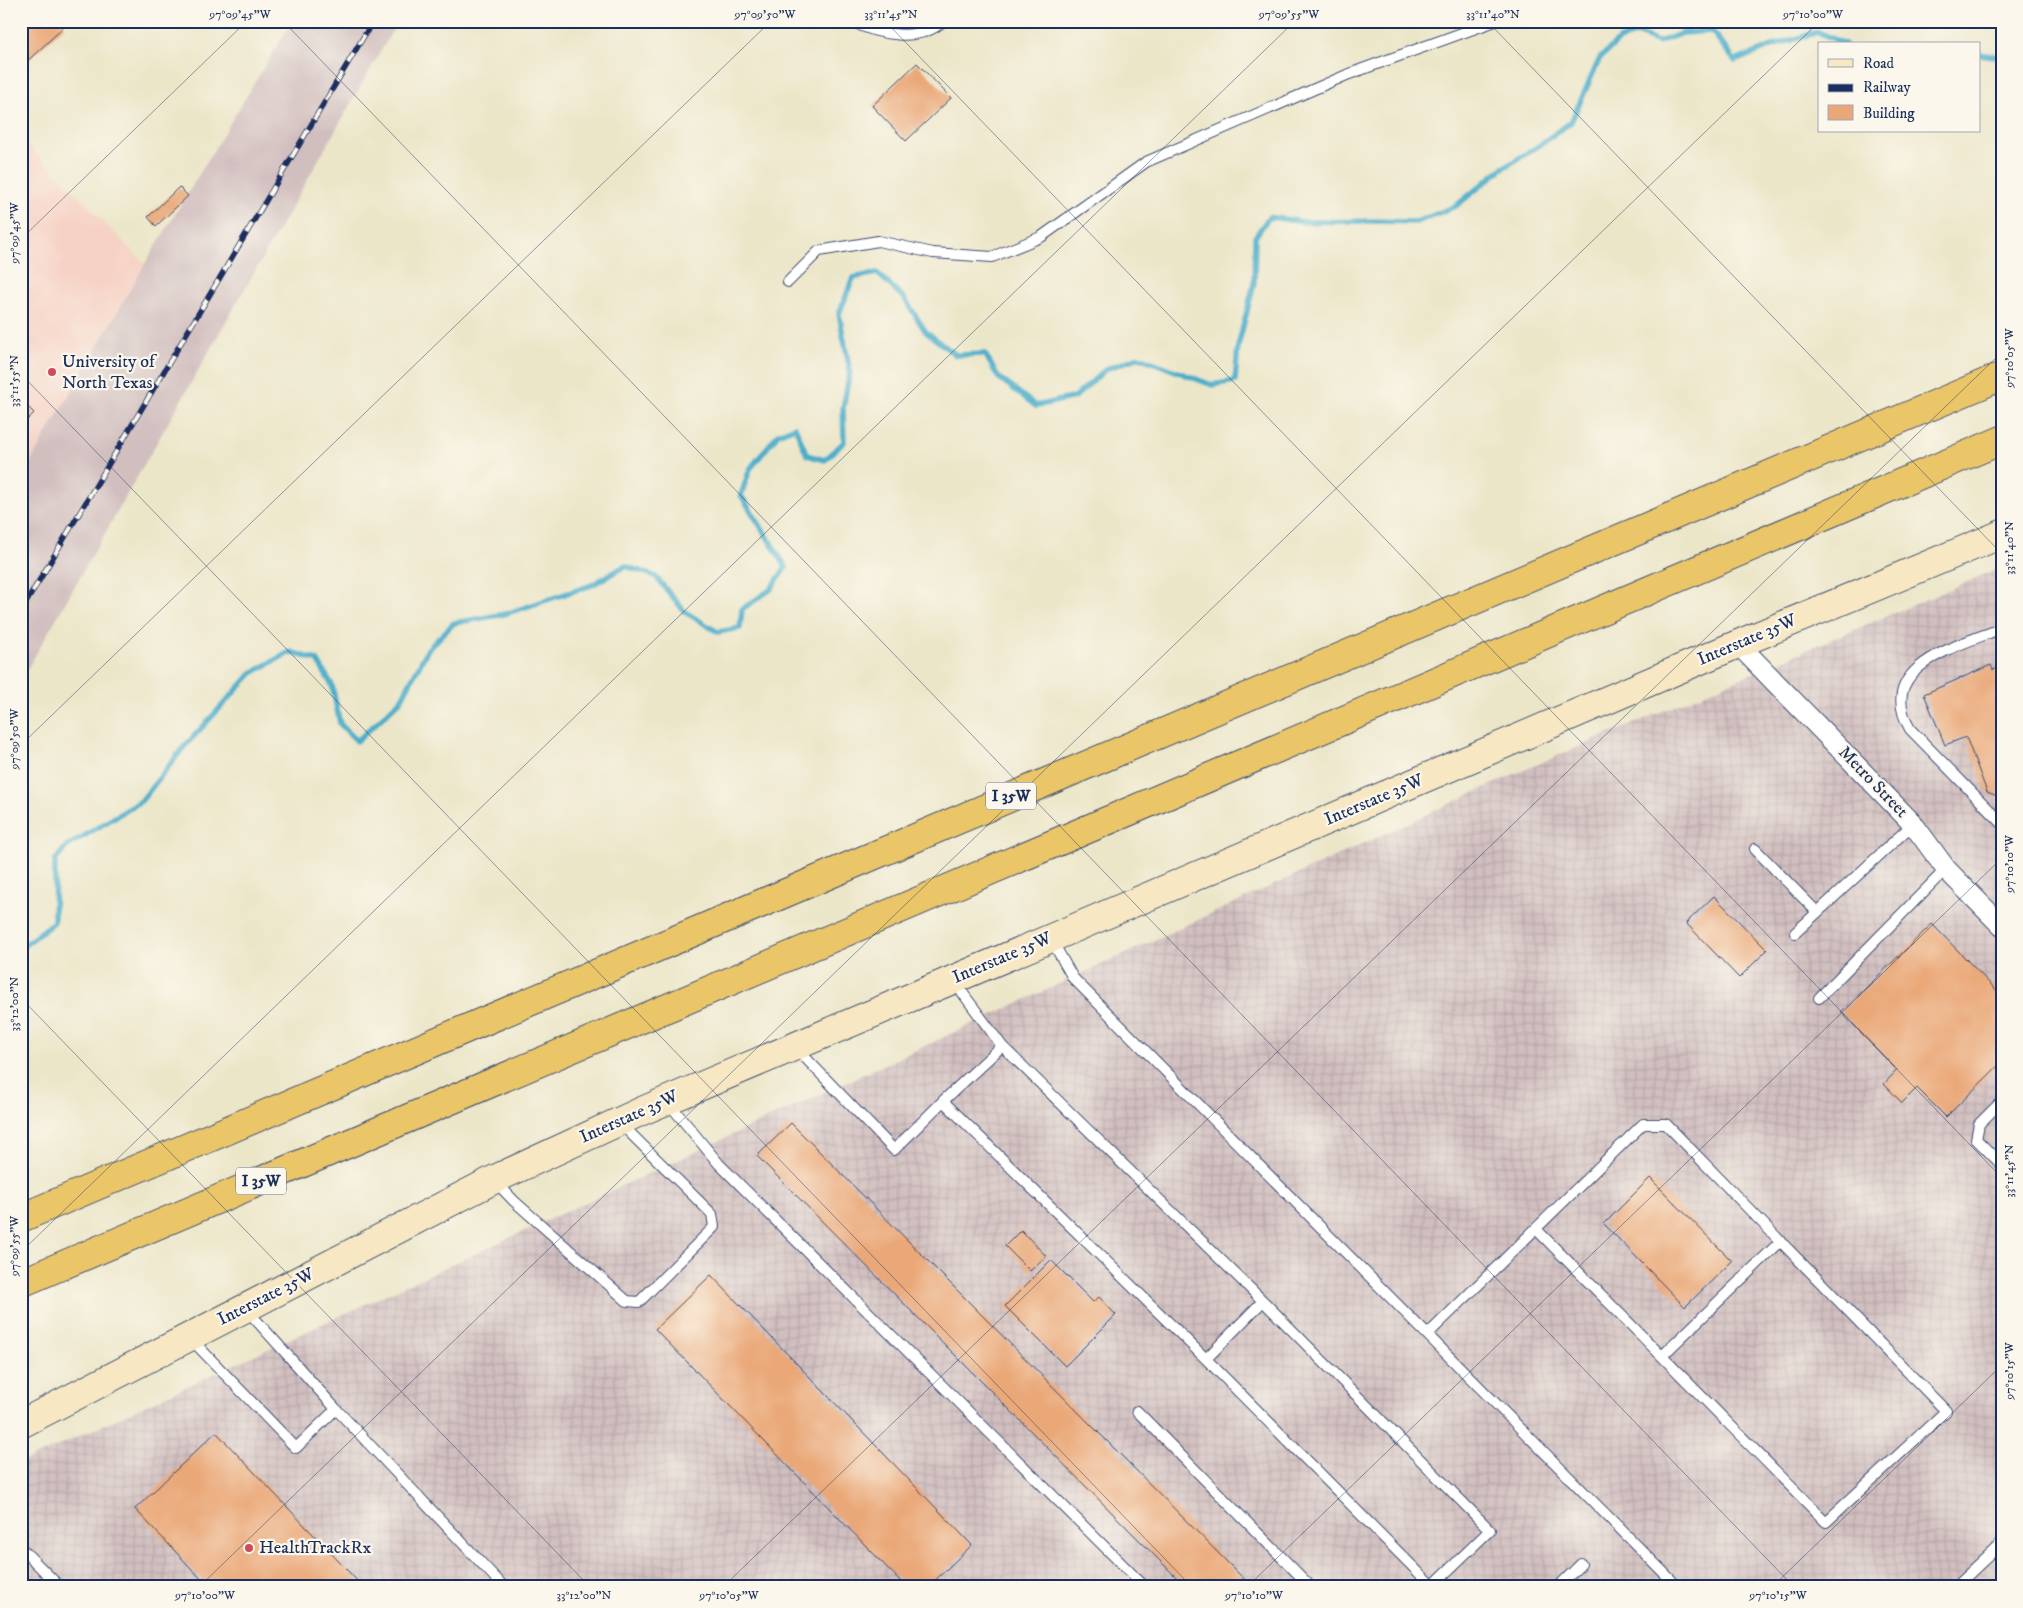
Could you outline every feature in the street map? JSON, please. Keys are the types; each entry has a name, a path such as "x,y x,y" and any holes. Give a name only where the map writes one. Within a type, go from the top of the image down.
{"highway":[{"name":"I 35W","path":"21,1218 2002,376"},
{"name":"I 35W","path":"21,1283 2002,440"}],"street":[{"name":"Interstate 35W","path":"21,1424 493,1180 666,1100 1738,644 2002,534"},
{"name":"Metro Street","path":"1738,644 1913,824 1946,869 2002,926"}],"lane":[{"path":"851,21 860,26 884,32 918,35 934,29 943,21"},
{"path":"788,282 818,251 878,241 932,253 992,257 1041,237 1146,162 1349,74 1495,21"},
{"path":"2002,628 1923,662 1908,679 1902,690 1900,705 1910,729 2002,823"},
{"path":"1795,933 1913,824"},
{"path":"1756,849 1817,912"},
{"path":"1819,998 1946,869"},
{"path":"1050,938 1073,978 1678,1587"},
{"path":"943,1101 1206,1359 1432,1587 1490,1530 1263,1300 1002,1046 952,979"},
{"path":"793,1046 894,1150 1002,1046"},
{"path":"666,1100 719,1164 1145,1587"},
{"path":"2002,1102 1979,1124 1976,1139 2002,1165"},
{"path":"493,1180 514,1202 627,1301 639,1302 714,1227 712,1214 618,1122"},
{"path":"1428,1334 1643,1124 1666,1124 1946,1411 1826,1522 1536,1229"},
{"path":"1662,1356 1781,1241"},
{"path":"1206,1359 1263,1300"},
{"path":"245,1308 336,1409 504,1587"},
{"path":"190,1337 296,1448 336,1409"},
{"path":"1137,1411 1311,1587"},
{"path":"1955,1587 2002,1543"},
{"path":"21,1548 60,1587"},
{"path":"1558,1587 1581,1564"}],"shaded area":[{"path":"292,21 398,21 21,680 21,478 145,264"},
{"name":"University of North Texas","path":"21,138 145,264 21,479"},
{"path":"2002,567 2002,1587 21,1587 21,1463 1510,776"}],"building":[{"path":"21,21 60,21 65,26 21,67"},
{"path":"918,21 930,21 924,27"},
{"path":"917,63 951,98 906,141 872,106"},
{"path":"179,187 188,196 156,226 148,217"},
{"path":"21,400 34,413 21,426"},
{"path":"1991,665 1993,670 2002,666 2002,798 1987,792 1966,737 1945,745 1924,694"},
{"path":"1714,896 1767,950 1739,978 1686,923"},
{"path":"1932,924 2002,996 2002,1062 1946,1117 1917,1088 1902,1103 1884,1084 1897,1070 1841,1012"},
{"path":"791,1123 1252,1587 1186,1587 757,1156"},
{"path":"1650,1178 1732,1261 1685,1307 1604,1224"},
{"path":"1021,1230 1046,1256 1030,1271 1005,1246"},
{"path":"1051,1260 1093,1302 1099,1297 1116,1315 1065,1366 1005,1306"},
{"path":"711,1275 972,1545 928,1587 906,1587 655,1329"},
{"name":"HealthTrackRx","path":"216,1432 363,1587 209,1587 135,1509"}],"waterway":[{"path":"21,948 54,922 55,861 66,847 141,801 184,747 252,673 290,652 317,660 332,685 340,724 357,741 401,700 428,649 454,623 505,614 592,585 625,566 655,576 685,612 718,632 740,628 742,609 770,590 786,567 741,495 750,469 778,434 795,427 807,455 825,460 844,442 843,408 850,371 839,314 853,278 877,273 904,298 926,332 956,355 985,354 998,377 1036,406 1075,397 1106,369 1139,357 1212,385 1235,381 1238,346 1254,284 1255,237 1269,217 1304,222 1416,222 1456,206 1500,170 1537,147 1571,122 1600,58 1619,40 1637,33 1658,42 1683,33 1712,31 1735,61 1772,46 1818,32 1840,42"},
{"path":"1980,54 2002,57"}],"railway":[{"path":"21,611 373,21"}],"place":[{"name":"University of North Texas","path":"52,372"},
{"name":"HealthTrackRx","path":"249,1548"}]}
